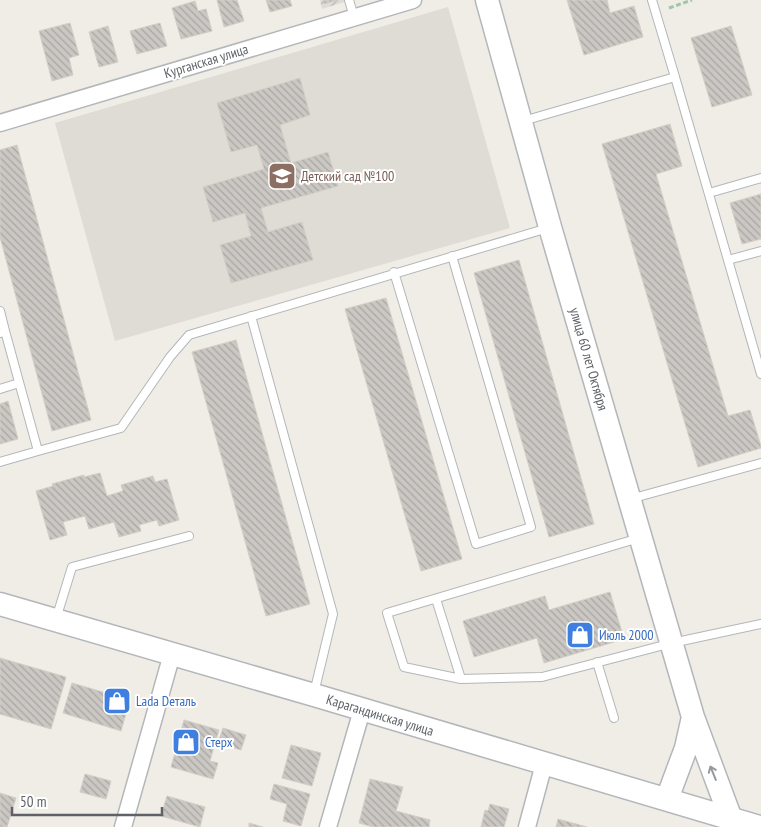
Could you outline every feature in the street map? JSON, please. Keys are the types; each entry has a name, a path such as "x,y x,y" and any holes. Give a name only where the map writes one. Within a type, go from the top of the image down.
{"main road":[{"name":"улица 60 лет Октября","path":"487,0 550,228 693,717 731,818"},
{"name":"Карагандинская улица","path":"0,604 759,827"},
{"name":"улица 60 лет Октября","path":"667,799 686,748 693,717"}],"street":[{"name":"Курганская улица","path":"0,123 354,17 389,3 413,0"},
{"path":"123,827 172,654"},
{"path":"328,827 362,710"},
{"path":"527,827 544,764"}],"lane":[{"path":"349,0 354,17"},
{"path":"652,0 761,374"},
{"path":"520,122 675,76"},
{"path":"709,193 761,178"},
{"path":"0,462 121,428 170,357 190,335 394,272 550,228"},
{"path":"728,260 761,251"},
{"path":"394,272 476,544 531,527 452,256"},
{"path":"0,312 3,332 38,450"},
{"path":"251,316 333,614 314,695"},
{"path":"0,389 19,383"},
{"path":"630,499 761,463"},
{"path":"56,621 72,567 189,536"},
{"path":"641,538 387,613 404,667 461,679 542,677 672,643 761,624"},
{"path":"436,599 461,679"},
{"path":"597,662 614,718"}],"path":[{"path":"656,13 692,0"}],"shaded area":[{"path":"320,0 351,0 322,9"},
{"name":"Детский сад №100","path":"448,7 510,228 115,341 55,123"}],"building":[{"path":"217,0 237,0 244,21 224,27"},
{"path":"266,0 290,0 292,6 270,12"},
{"path":"323,0 338,0 324,4"},
{"path":"567,0 607,0 610,13 634,6 643,37 584,55"},
{"path":"195,1 198,11 206,9 212,31 181,39 172,8"},
{"path":"70,23 79,55 69,58 73,75 52,81 39,31"},
{"path":"160,23 167,46 137,54 130,31"},
{"path":"108,26 118,62 99,67 89,32"},
{"path":"731,26 752,95 712,107 691,38"},
{"path":"300,78 310,115 280,125 291,163 328,152 338,186 261,208 268,232 302,222 313,260 231,283 220,245 251,236 245,213 213,222 203,187 264,169 257,145 231,152 217,103"},
{"path":"670,124 682,166 656,174 728,416 750,410 761,446 761,448 698,467 602,144"},
{"path":"17,145 91,420 52,431 0,237 0,150"},
{"path":"761,194 761,239 742,244 730,203"},
{"path":"519,260 594,524 549,537 474,273"},
{"path":"386,298 462,559 421,571 345,309"},
{"path":"236,340 310,604 266,616 192,352"},
{"path":"8,401 18,439 0,444 0,404"},
{"path":"100,473 107,496 123,491 121,485 153,476 155,482 167,479 179,520 159,526 157,520 139,525 141,531 119,537 114,522 89,529 85,516 63,522 67,535 50,540 36,491 53,486 52,484 84,475 84,477"},
{"path":"610,592 624,639 544,663 537,638 474,657 463,621 545,596 549,610"},
{"path":"0,658 66,677 51,729 0,714"},
{"path":"72,683 130,700 121,731 63,713"},
{"path":"184,720 219,730 210,761 218,763 213,779 171,767"},
{"path":"223,728 246,735 241,750 218,743"},
{"path":"291,745 321,753 312,786 282,778"},
{"path":"85,774 111,781 106,799 80,792"},
{"path":"370,779 403,787 396,811 430,820 429,827 373,827 359,823"},
{"path":"274,784 310,794 301,826 283,821 287,804 270,799"},
{"path":"0,793 16,798 7,827 0,827"},
{"path":"167,796 205,807 200,827 161,816"},
{"path":"490,804 509,809 504,827 481,827 485,810 488,811"},
{"path":"558,819 587,827 556,827"},
{"path":"249,823 263,827 249,827"}],"place":[{"name":"Детский сад №100","path":"282,176"},
{"name":"Июль 2000","path":"580,635"},
{"name":"Lada Dеталь","path":"117,701"},
{"name":"Стерх","path":"186,742"}]}
